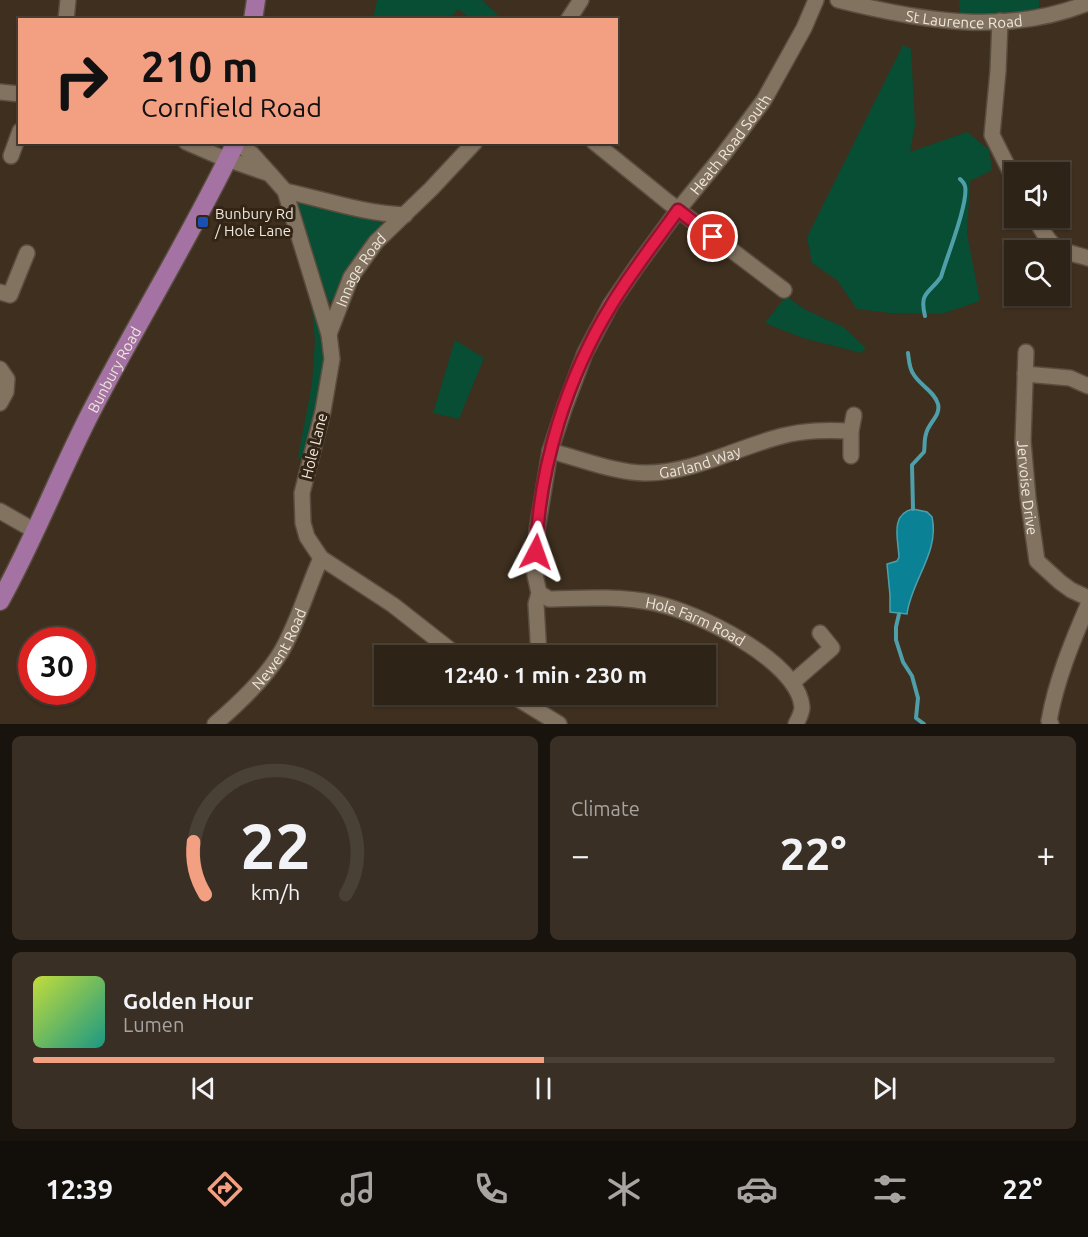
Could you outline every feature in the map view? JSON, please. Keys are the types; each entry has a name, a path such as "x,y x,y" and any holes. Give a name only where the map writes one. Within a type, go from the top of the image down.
{"main road":[{"path":"253,18 256,0"},
{"name":"Bunbury Road","path":"0,601 35,531 66,459 125,346 217,183 235,144"}],"street":[{"path":"66,18 68,0"},
{"path":"569,18 581,0"},
{"name":"Heath Road South","path":"538,645 536,604 539,593 535,575 537,530 550,451 585,353 611,304 678,210 764,100 804,28 816,0"},
{"name":"St Laurence Road","path":"838,0 915,17 951,22 1036,18 1067,11 1088,3"},
{"path":"999,21 998,71 992,135 1006,162"},
{"path":"0,92 18,94"},
{"path":"11,156 18,137"},
{"path":"191,144 270,174"},
{"name":"Hole Lane","path":"239,144 252,154 285,192 329,334 332,359 323,411 302,500 303,523 308,537 321,558 393,605 444,645"},
{"name":"Innage Road","path":"329,334 351,277 376,242 473,144"},
{"path":"596,144 678,210 784,290"},
{"name":"Innage Road","path":"285,192 351,209 379,214 405,215"},
{"path":"1041,228 1048,241 1058,250 1088,258"},
{"path":"0,292 10,295 27,253"},
{"name":"Jervoise Drive","path":"1026,352 1023,441 1037,561 1065,586 1088,598"},
{"path":"0,403 6,392 4,374"},
{"path":"1025,374 1070,378 1088,386"},
{"path":"851,456 851,431 854,415"},
{"name":"Garland Way","path":"550,451 621,470 645,473 663,472 704,464 782,436 822,430 851,431"},
{"path":"0,511 35,531"},
{"name":"Newent Road","path":"215,724 245,698 280,653 294,627 321,558"},
{"name":"Hole Farm Road","path":"539,593 549,599 631,599 689,613 758,651 793,682"},
{"path":"1051,724 1049,721 1053,699 1088,605"},
{"path":"796,724 802,707 793,682 832,648 820,633"},
{"path":"525,705 544,719 559,724"}],"green space":[{"path":"377,0 482,0 501,18 470,18 458,9 450,18 373,18"},
{"path":"959,0 1039,0 1039,11 996,16 960,14"},
{"path":"903,45 911,49 915,125 910,152 967,132 989,150 992,170 970,181 967,234 980,301 941,314 890,313 857,309 837,280 812,263 807,237"},
{"path":"295,199 386,224 334,300 329,302"},
{"path":"786,296 804,309 843,327 866,348 861,353 803,338 765,323"},
{"path":"311,298 327,341 322,392 302,460 298,457 312,384 315,341"},
{"path":"455,340 484,358 459,419 433,413"}],"water":[{"path":"913,509 927,512 932,517 932,542 907,614 890,612 887,564 897,561 899,557 898,522 901,516"}],"waterway":[{"path":"925,316 924,298 941,277 964,204 965,185 960,179"},
{"path":"908,353 912,373 934,396 938,404 938,412 927,430 924,452 912,465 913,509"},
{"path":"899,614 896,640 903,662 912,676 918,698 916,718 924,724"}],"place":[{"name":"Bunbury Rd / Hole Lane","path":"203,222"}],"route":[{"path":"536,552 537,530 550,451 585,353 611,304 678,210 713,237"}]}
